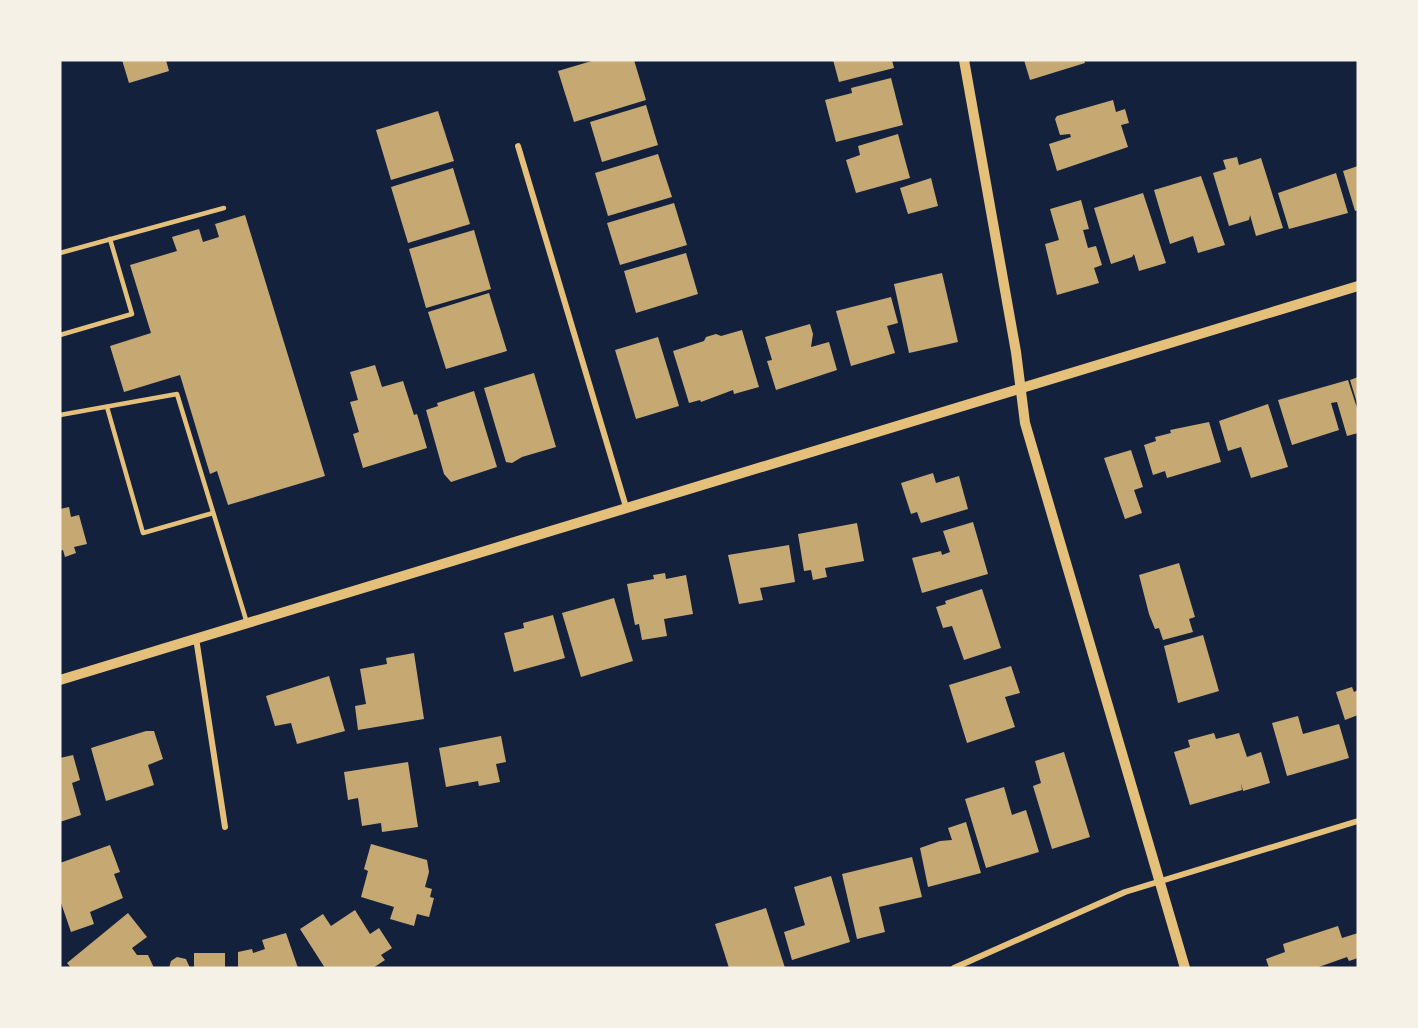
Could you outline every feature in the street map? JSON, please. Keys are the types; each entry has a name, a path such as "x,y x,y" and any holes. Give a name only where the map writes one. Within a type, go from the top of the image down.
{"street":[{"path":"963,60 1025,423 1185,968"},
{"path":"518,146 626,507"},
{"path":"60,680 1358,286"},
{"path":"196,638 225,827"},
{"path":"954,968 1125,892 1358,821"}],"lane":[{"path":"60,253 224,208"},
{"path":"60,334 132,314 110,239"},
{"path":"60,415 177,393 247,623"},
{"path":"107,407 143,533 213,513"}],"building":[{"path":"122,60 166,60 169,71 129,83"},
{"path":"595,60 634,60 646,100 574,122 558,71"},
{"path":"833,60 892,60 894,68 839,82"},
{"path":"1024,60 1084,60 1085,63 1030,80"},
{"path":"891,78 903,125 836,142 825,100 852,93 851,88"},
{"path":"1113,100 1116,112 1125,109 1129,123 1121,125 1128,147 1057,171 1049,144 1071,137 1070,134 1060,135 1055,119 1057,116"},
{"path":"646,105 658,145 602,162 590,122"},
{"path":"438,111 454,161 391,180 376,130"},
{"path":"898,134 910,178 856,193 846,160 860,155 858,146"},
{"path":"658,154 672,197 608,216 595,173"},
{"path":"1237,157 1239,165 1261,158 1283,228 1256,236 1250,215 1249,220 1229,226 1213,173 1226,169 1223,160"},
{"path":"1358,166 1358,210 1355,211 1343,171"},
{"path":"453,168 470,224 408,243 391,187"},
{"path":"1336,173 1348,213 1289,229 1278,193"},
{"path":"1201,176 1225,245 1198,253 1193,236 1170,244 1154,190"},
{"path":"931,178 938,206 908,214 900,188"},
{"path":"1143,193 1166,263 1139,271 1134,254 1132,257 1111,264 1094,208"},
{"path":"1081,200 1089,229 1083,230 1088,248 1096,246 1102,265 1094,268 1099,283 1057,295 1045,244 1059,240 1050,209"},
{"path":"674,203 687,245 620,265 607,223"},
{"path":"245,215 325,476 228,505 217,471 210,474 180,375 124,392 110,346 151,333 130,265 177,251 172,237 199,229 203,242 219,237 215,224"},
{"path":"474,230 491,289 426,308 409,249"},
{"path":"686,253 698,294 636,313 624,271"},
{"path":"942,273 958,342 909,353 894,284"},
{"path":"489,293 507,351 446,369 428,312"},
{"path":"891,297 898,323 887,326 895,353 851,366 836,311"},
{"path":"810,324 813,334 811,347 829,342 837,370 776,390 767,361 772,360 765,337"},
{"path":"742,330 759,387 734,394 733,390 701,402 700,400 689,403 673,351 704,341 706,337 716,334 721,336"},
{"path":"658,337 679,406 636,419 615,350"},
{"path":"375,365 382,387 403,381 414,415 417,414 427,448 363,468 353,434 359,432 350,402 358,400 350,372"},
{"path":"534,373 556,447 522,457 512,463 506,462 484,388"},
{"path":"1358,377 1358,403 1357,403 1350,380"},
{"path":"1348,380 1358,411 1358,433 1347,436 1337,402 1331,403 1339,430 1292,445 1278,400"},
{"path":"474,391 497,467 451,482 444,474 426,410 438,406 437,403"},
{"path":"1268,404 1288,467 1251,478 1241,447 1228,451 1219,421"},
{"path":"1209,422 1221,462 1167,478 1165,471 1153,475 1144,445 1156,441 1155,437 1171,433 1170,430"},
{"path":"1131,450 1143,487 1134,490 1142,513 1125,519 1104,458"},
{"path":"933,473 936,483 959,476 968,509 921,523 917,512 911,514 901,483"},
{"path":"69,507 71,517 79,515 87,544 74,547 76,553 65,557 63,550 60,551 60,509"},
{"path":"973,522 988,574 922,593 912,558 941,551 942,555 950,552 943,531"},
{"path":"857,523 864,561 825,568 827,577 813,580 811,570 804,571 798,534"},
{"path":"789,545 795,582 760,588 763,600 739,604 728,555"},
{"path":"1179,563 1195,617 1189,619 1193,632 1163,640 1159,628 1155,629 1149,614 1139,575"},
{"path":"665,573 666,579 686,575 693,614 664,619 667,636 642,640 639,624 635,625 627,584 654,579 653,575"},
{"path":"982,589 1001,648 964,660 952,626 943,628 936,607 946,604 945,601"},
{"path":"614,598 633,661 581,677 562,613"},
{"path":"553,615 565,658 514,672 504,633 524,628 523,623"},
{"path":"1203,635 1219,691 1178,703 1164,646"},
{"path":"414,653 424,719 358,730 355,706 366,704 360,669 387,664 386,658"},
{"path":"1011,666 1020,693 1005,697 1015,727 967,743 949,685"},
{"path":"329,676 345,731 297,744 291,723 275,726 266,696"},
{"path":"1352,687 1354,692 1358,690 1358,715 1345,720 1336,692"},
{"path":"1298,716 1303,734 1339,724 1349,758 1287,776 1272,723"},
{"path":"146,731 154,731 163,759 148,765 154,785 106,801 91,748"},
{"path":"1214,733 1216,739 1239,733 1247,757 1261,752 1270,783 1243,791 1241,783 1242,790 1190,805 1174,752 1190,747 1188,740"},
{"path":"501,736 506,762 496,764 500,782 479,786 478,781 446,787 439,748"},
{"path":"1064,752 1090,837 1052,849 1033,786 1041,783 1035,761"},
{"path":"73,755 80,780 72,783 81,815 60,822 60,758"},
{"path":"408,762 418,827 382,832 381,823 362,826 358,798 348,800 344,772"},
{"path":"1004,787 1012,815 1026,810 1039,852 986,868 965,799"},
{"path":"966,822 981,873 928,887 920,848 940,841 952,840 948,828"},
{"path":"371,844 427,860 429,872 425,887 432,889 430,897 434,898 429,917 417,914 414,926 390,919 394,907 361,897 368,871 364,869"},
{"path":"110,845 120,872 114,874 123,898 90,912 94,924 71,932 60,900 60,863"},
{"path":"912,857 922,897 879,907 885,932 857,939 842,874"},
{"path":"831,876 850,942 792,960 784,932 805,925 794,887"},
{"path":"766,908 785,968 729,968 715,924"},
{"path":"355,910 370,934 379,928 392,948 381,955 385,960 373,968 325,968 300,929 323,914 331,926"},
{"path":"128,913 147,937 132,948 137,955 148,955 154,968 71,968 67,963"},
{"path":"1338,926 1342,938 1358,933 1358,958 1349,961 1347,957 1316,968 1269,968 1266,959 1285,952 1283,944"},
{"path":"286,933 298,968 238,968 238,952 252,949 253,953 265,949 262,940"},
{"path":"194,953 225,953 225,968 194,968"},
{"path":"177,957 186,959 190,968 169,968 171,961"}]}
